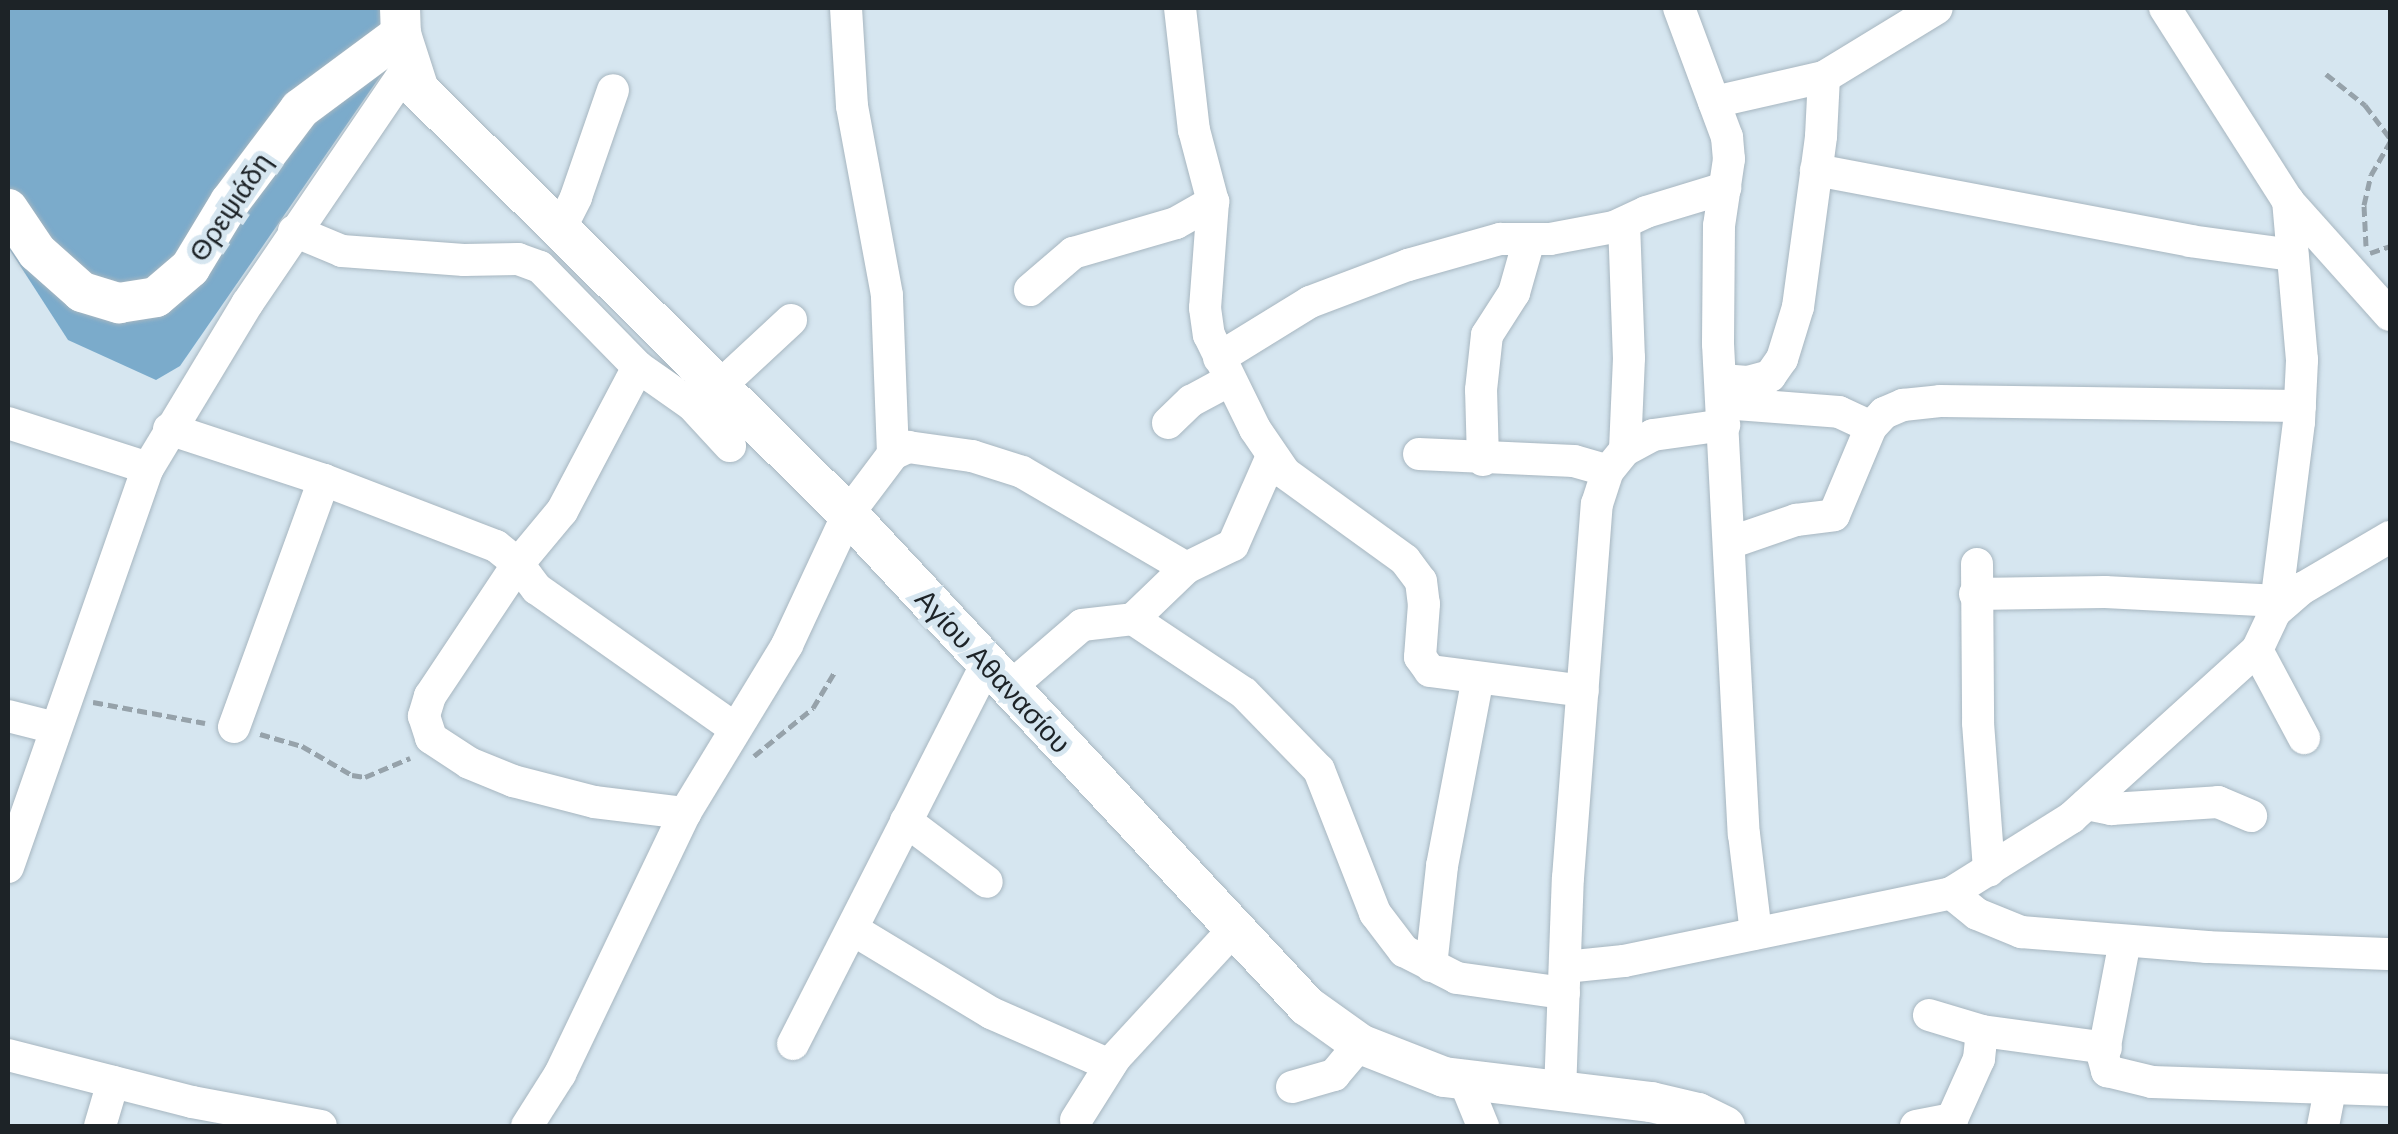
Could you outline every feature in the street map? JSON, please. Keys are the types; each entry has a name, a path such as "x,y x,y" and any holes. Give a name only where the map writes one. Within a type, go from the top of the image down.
{"main road":[{"name":"Θρεψιάδη","path":"8,209 37,252 82,292 119,303 156,297 190,268 230,202 300,109 403,36"},
{"name":"Αγίου Αθανασίου","path":"403,36 426,99 848,514 1307,1006 1360,1044 1404,1064 1471,1113 1560,1092 1652,1102 1707,1122"}],"street":[{"path":"846,8 852,106 887,295 894,454"},
{"path":"1180,8 1194,130 1214,202 1205,308 1224,369 1272,456 1304,489 1406,560 1421,581 1423,665 1430,671 1584,691"},
{"path":"1679,8 1727,137 1718,246 1722,403 1744,834 1756,933"},
{"path":"1714,102 1824,77 1937,8"},
{"path":"2165,8 2288,201 2390,315"},
{"path":"8,867 148,468 294,231 403,36"},
{"path":"1418,454 1483,460 1617,460 1652,435 1722,403 1748,382 1770,376 1782,359 1798,307 1824,77"},
{"path":"559,231 576,197 612,90"},
{"path":"1816,170 2190,241 2292,256"},
{"path":"1168,423 1277,320 1354,286 1500,239 1585,234 1725,188"},
{"path":"1133,619 1244,694 1319,770 1375,913 1404,951 1457,978 1494,986 1564,980 1624,961 1951,893 2087,804 2257,650 2274,607 2300,406 2302,360 2288,201"},
{"path":"1030,290 1074,253 1176,223 1214,202"},
{"path":"1560,1092 1564,980 1597,504 1617,460 1629,358 1624,222"},
{"path":"294,231 342,250 464,260 518,259 540,266 638,367 692,404 730,446"},
{"path":"1483,460 1482,390 1487,336 1514,293 1529,240"},
{"path":"720,386 791,320"},
{"path":"638,367 562,511 518,564 430,696 424,716 431,738 469,763 513,781 594,802 685,812"},
{"path":"1732,542 1796,520 1834,515 1871,427 1884,414 1903,405 1940,401 2300,406"},
{"path":"1722,403 1838,412 1871,427"},
{"path":"8,423 148,468"},
{"path":"169,429 324,480 496,546 518,564 537,589 734,728"},
{"path":"527,1126 560,1074 685,812 787,645 848,514 894,454 908,447 972,456 1022,472 1186,568"},
{"path":"793,1044 906,822 997,677 1082,626 1133,619 1186,568 1233,545 1272,456"},
{"path":"234,727 324,480"},
{"path":"1989,871 1978,723 1976,579 2274,607 2390,538"},
{"path":"2257,650 2304,738"},
{"path":"1431,966 1442,866 1478,678"},
{"path":"8,716 55,728"},
{"path":"2087,804 2111,809 2218,802 2251,816"},
{"path":"906,822 987,882"},
{"path":"1951,893 1978,914 2021,932 2390,954"},
{"path":"852,929 991,1013 1110,1066"},
{"path":"1076,1120 1110,1066 1234,930"},
{"path":"2125,941 2106,1048 2107,1071 2133,1079 2390,1090"},
{"path":"1930,1016 1982,1030 2106,1048"},
{"path":"1916,1126 1952,1118 1978,1058 1982,1030"},
{"path":"1292,1087 1334,1075 1360,1044"},
{"path":"8,1054 272,1122 321,1126"},
{"path":"100,1126 113,1082"},
{"path":"2323,1126 2330,1089"}],"path":[{"path":"2326,74 2365,105 2390,140 2371,175 2364,205 2367,254"},
{"path":"717,756 736,760 760,754 813,708 834,673"}],"shaded area":[{"path":"8,8 389,8 392,59 180,366 156,380 68,340 8,247"}]}
